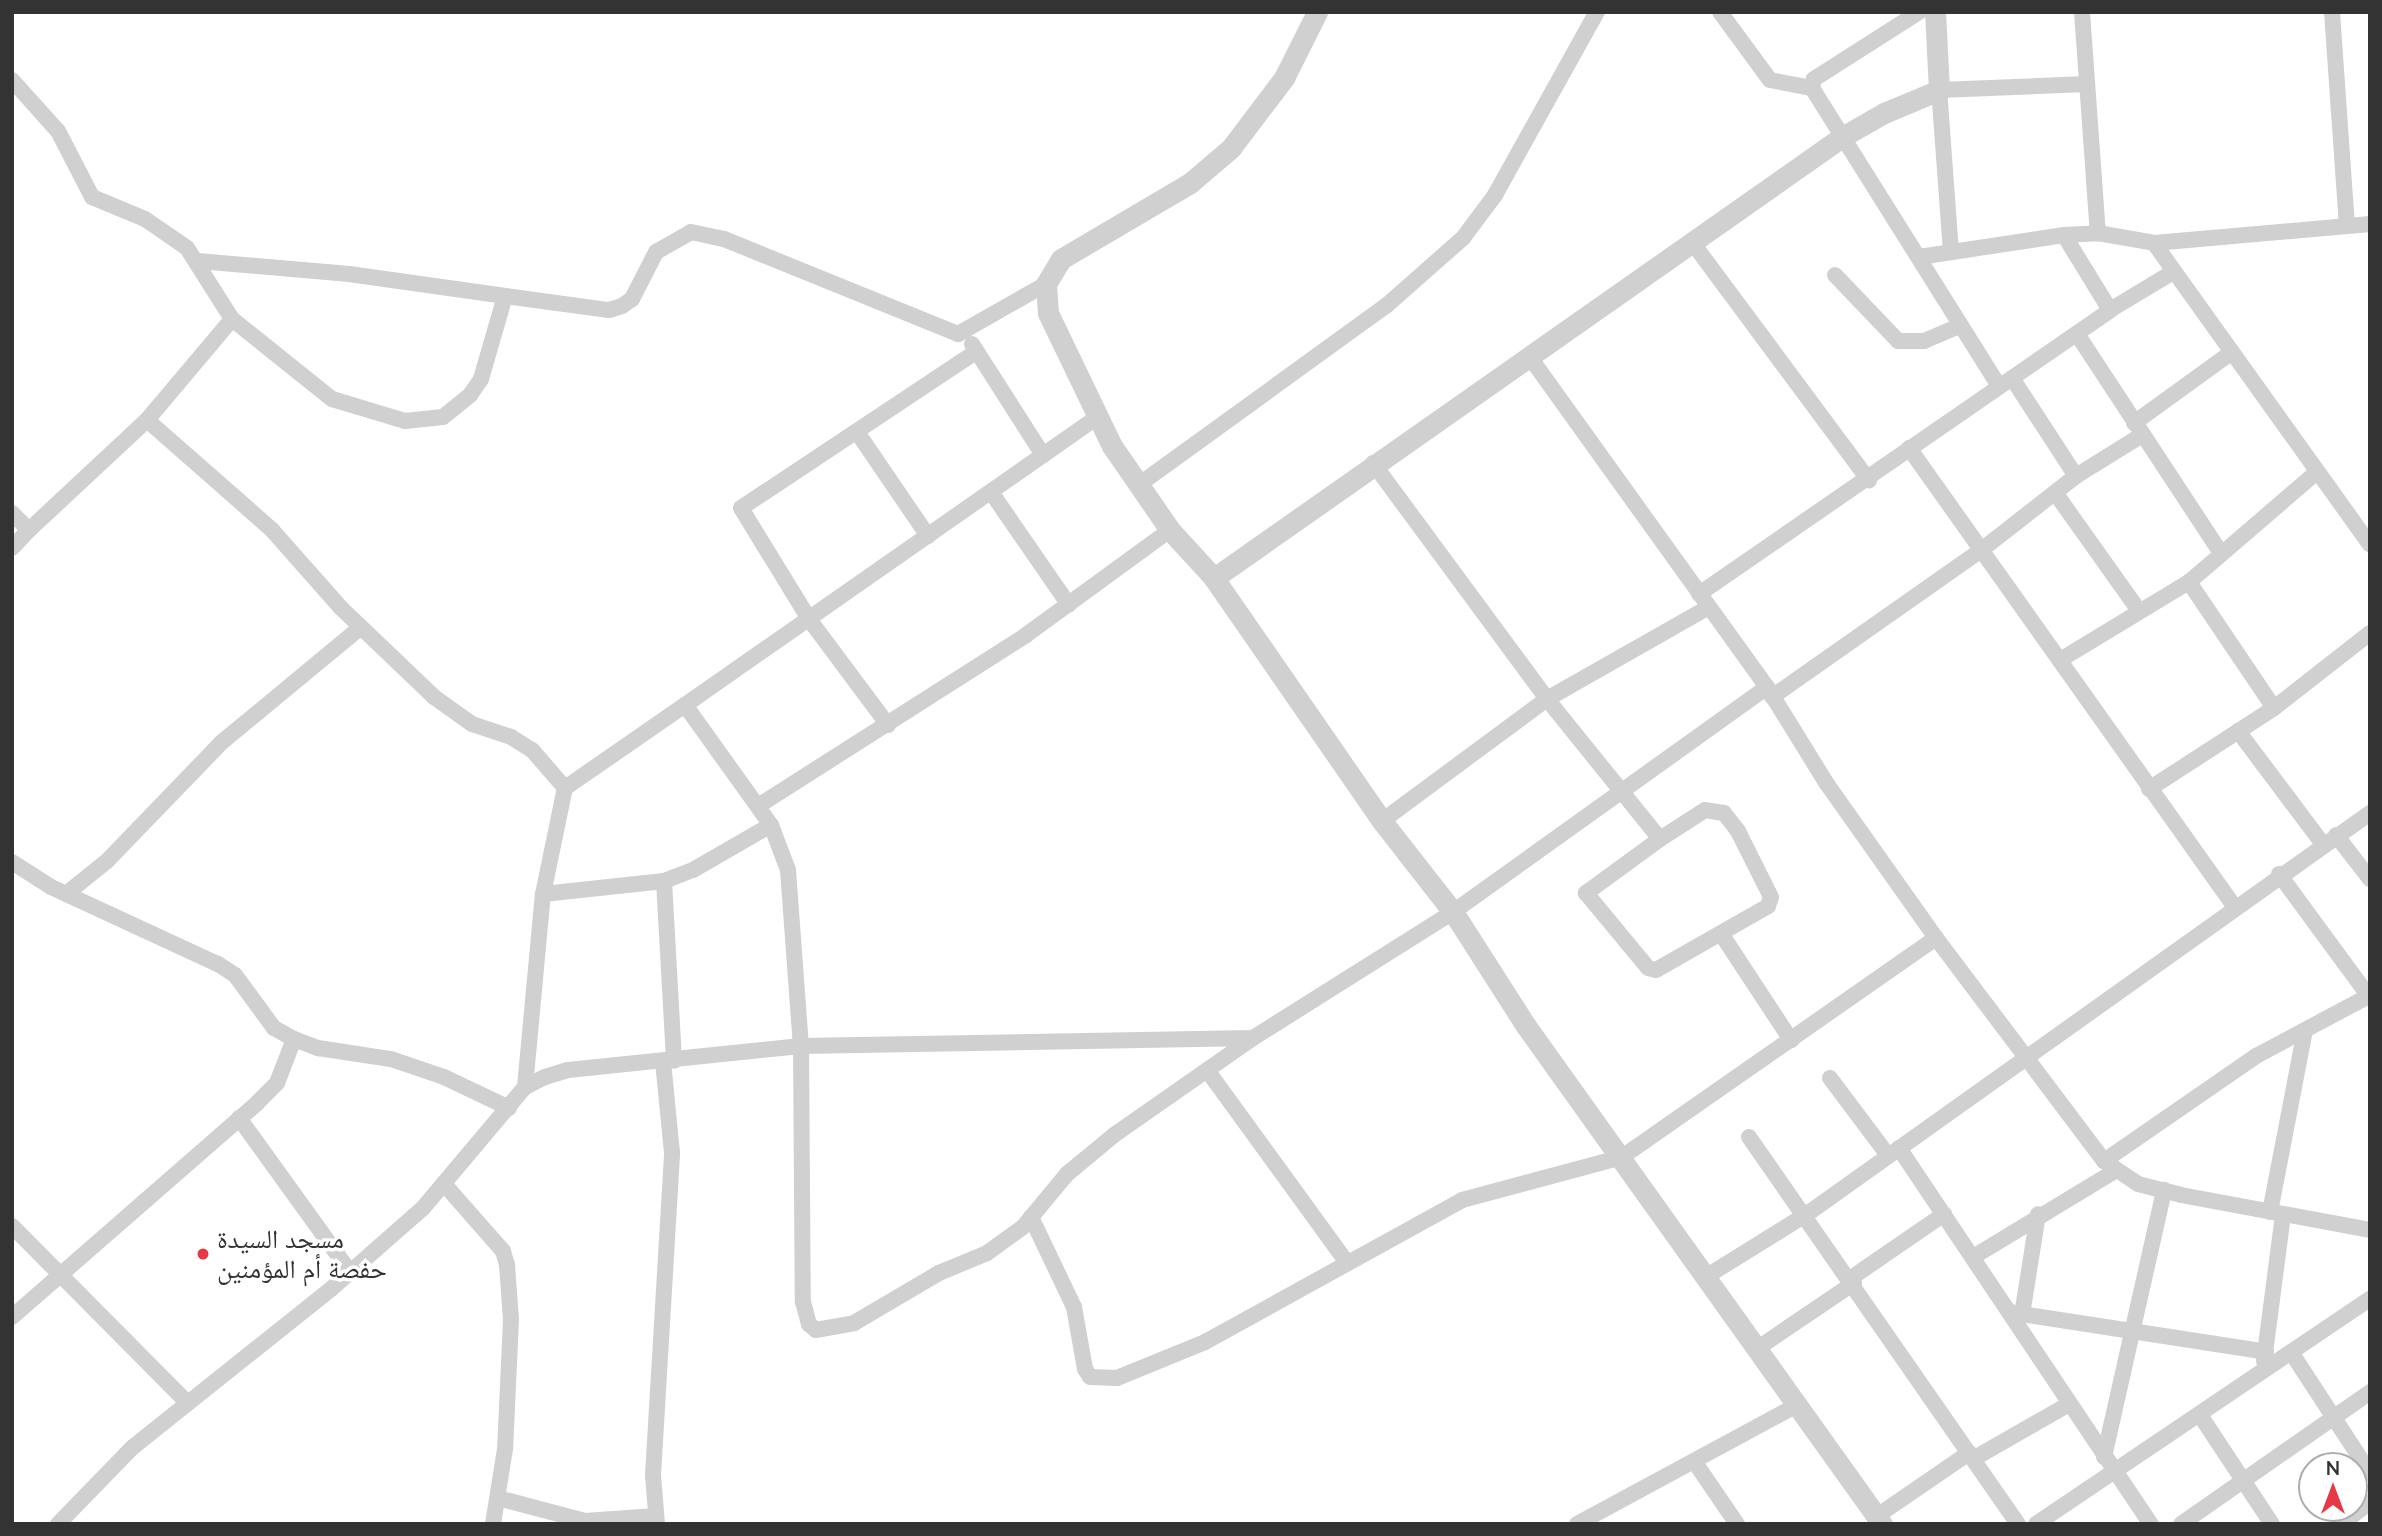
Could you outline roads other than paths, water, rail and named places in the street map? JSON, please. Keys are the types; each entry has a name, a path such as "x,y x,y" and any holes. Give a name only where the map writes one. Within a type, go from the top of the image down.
{"street":[{"path":"198,261 349,274 609,310 632,299 656,252 691,232 724,239 936,328 966,333 1046,284 1061,259 1190,183 1231,148 1284,78 1317,12"},
{"path":"1137,486 1387,305 1463,238 1495,195 1597,12"},
{"path":"1720,12 1770,80 1812,88"},
{"path":"2082,12 2098,233"},
{"path":"2332,12 2347,225"},
{"path":"1951,252 1940,90 1921,13 1814,79 1812,88 1919,257 1959,326 2006,382 2076,476"},
{"path":"12,80 58,131 92,197 154,223 198,261 232,320 332,399 405,421 443,417 470,395 481,379 505,296"},
{"path":"1214,578 1373,463 1842,137 1884,113 1940,90 2087,84"},
{"path":"1919,257 2064,234 2098,233 2154,243 2370,224"},
{"path":"2064,234 2110,310"},
{"path":"1692,242 1869,480"},
{"path":"2154,243 2370,545"},
{"path":"1699,594 1869,480 1909,448 2110,310 2174,272"},
{"path":"1835,275 1898,341 1924,341 1959,326"},
{"path":"1046,284 1048,313 1096,418 1137,486 1170,530 1214,578 1382,821 1453,912 1526,1026 1879,1520 1971,1456 2069,1404"},
{"path":"12,548 147,420 232,320"},
{"path":"966,333 1044,455"},
{"path":"2077,334 2220,552"},
{"path":"888,725 809,619 741,508 976,352"},
{"path":"685,705 771,825 782,847 792,898 801,1046 800,1233 803,1302 809,1324 827,1330 854,1323 920,1283 987,1253 1031,1217 1067,1174 1105,1143 1253,1038 1453,912 1618,790 1980,551 2056,494 2232,352"},
{"path":"1529,356 1770,692 1827,784 1936,937 2109,1166 2138,1184 2370,1230"},
{"path":"525,1087 542,894 565,788 1096,418"},
{"path":"147,420 272,530 361,627 434,697 472,724 511,737 532,750 565,788"},
{"path":"857,432 928,536"},
{"path":"1909,448 2234,906"},
{"path":"1373,463 1547,699 1660,839"},
{"path":"2060,660 2189,582 2220,552 2318,472"},
{"path":"991,492 1069,605"},
{"path":"2056,494 2139,611"},
{"path":"12,513 29,530"},
{"path":"758,806 888,725 1069,605 1170,530"},
{"path":"2189,582 2274,708"},
{"path":"1382,821 1547,699 1709,607"},
{"path":"66,894 107,861 222,742 361,627"},
{"path":"2149,789 2274,708 2370,633"},
{"path":"2238,731 2329,839 2370,879"},
{"path":"1705,810 1724,813 1738,831 1771,897 1768,906 1722,935 1664,967 1648,968 1589,901 1586,893 1590,886 1705,810"},
{"path":"1707,1276 1807,1214 1893,1151 2029,1059 2278,874 2370,813"},
{"path":"542,894 664,881 693,870 771,825"},
{"path":"12,862 66,894 218,964 235,975 274,1028 294,1039 318,1048 391,1059 444,1077 509,1108"},
{"path":"1973,1257 2109,1166 2256,1056 2369,997 2278,874"},
{"path":"498,1498 585,1521 657,1520 653,1475 672,1153 664,881"},
{"path":"1722,935 1791,1040"},
{"path":"1031,1217 1074,1307 1085,1369 1090,1377 1102,1380 1117,1378 1205,1342 1462,1200 1622,1157 1936,937"},
{"path":"2263,1371 2276,1213 2305,1030"},
{"path":"58,1524 132,1447 350,1272 445,1185 525,1087 568,1070 801,1046 1253,1038"},
{"path":"12,1317 58,1273 277,1083 294,1039"},
{"path":"1207,1070 1347,1263"},
{"path":"1830,1078 1944,1214 2015,1313 2069,1404 2151,1524"},
{"path":"239,1118 350,1272"},
{"path":"1749,1137 1807,1214 2018,1524"},
{"path":"445,1185 503,1251 507,1265 511,1319 505,1449 493,1524"},
{"path":"2104,1457 2135,1332 2164,1190"},
{"path":"1758,1348 1944,1214"},
{"path":"2015,1313 2038,1214"},
{"path":"12,1226 187,1401"},
{"path":"2036,1524 2370,1300"},
{"path":"2015,1313 2266,1352"},
{"path":"2291,1352 2370,1473"},
{"path":"2181,1524 2370,1392"},
{"path":"1577,1524 1644,1485 1696,1464 1795,1406"},
{"path":"2200,1415 2246,1480 2272,1524"},
{"path":"1696,1464 1737,1524"},
{"path":"2341,1524 2370,1502"}],"place":[{"name":"مسجد السيدة حفصة أم المؤمنين","path":"203,1254"}]}
